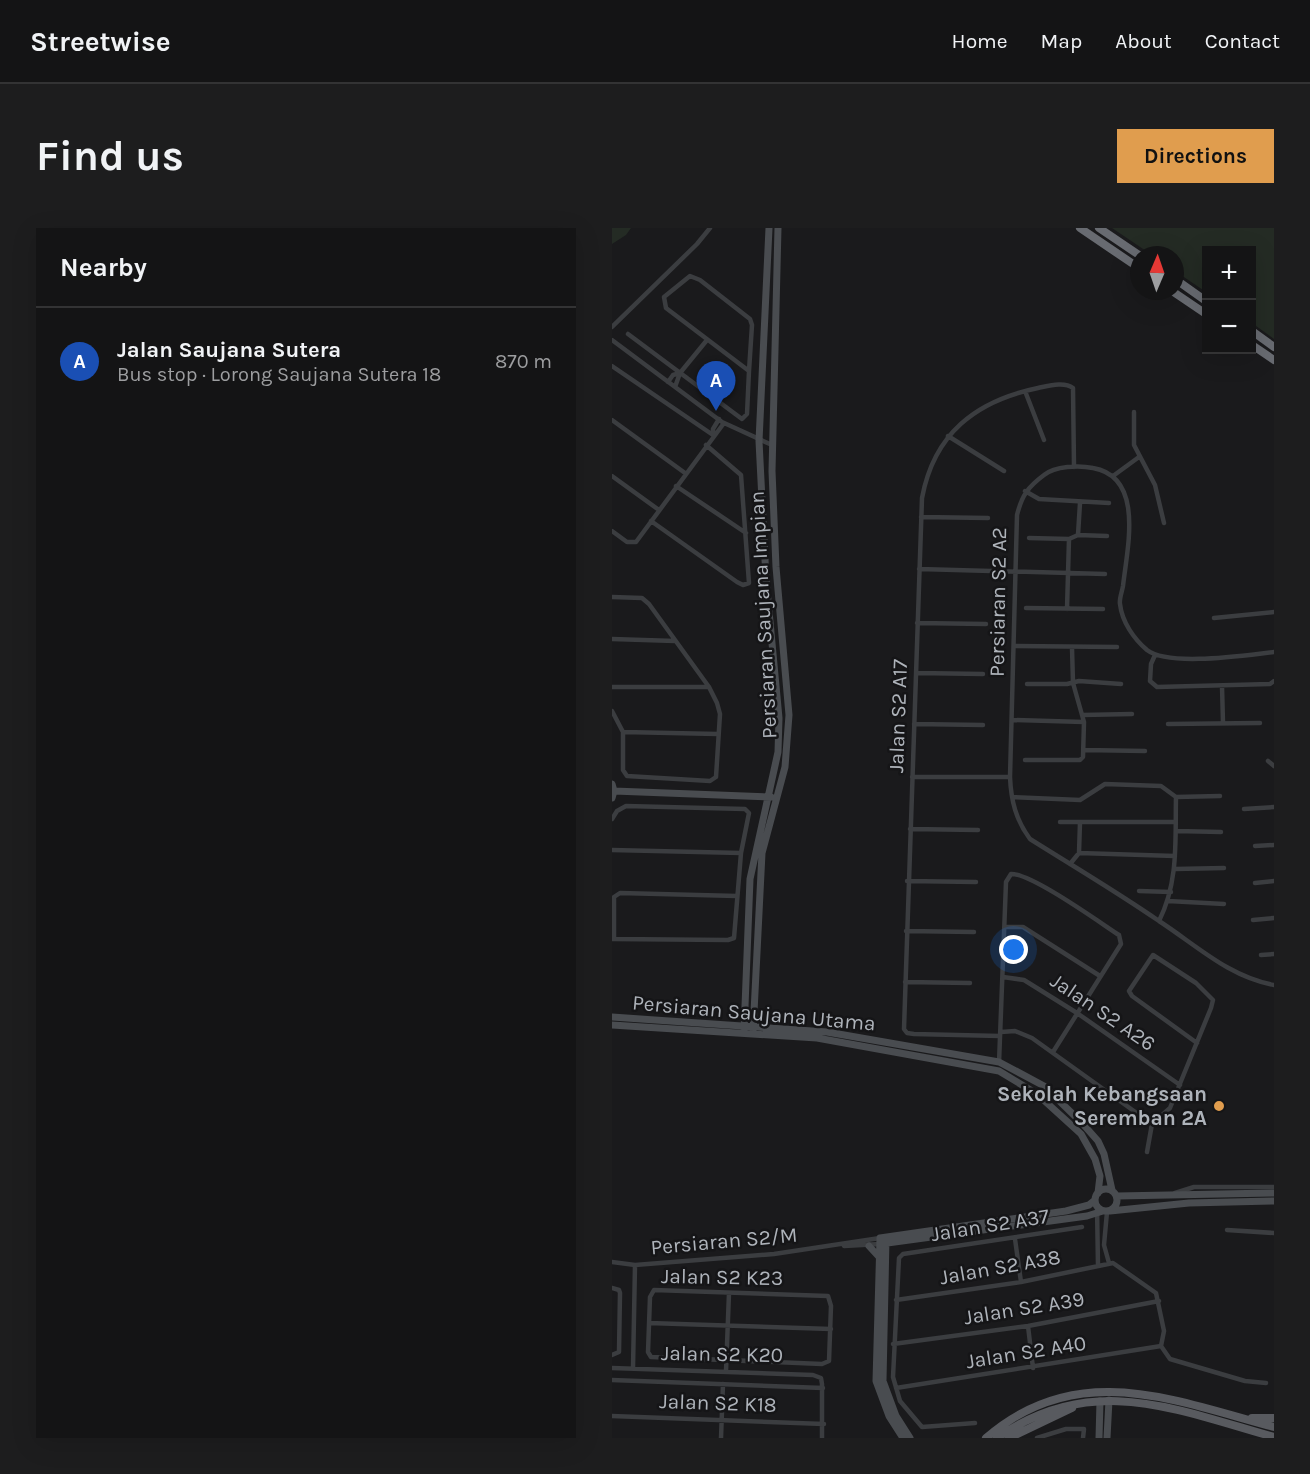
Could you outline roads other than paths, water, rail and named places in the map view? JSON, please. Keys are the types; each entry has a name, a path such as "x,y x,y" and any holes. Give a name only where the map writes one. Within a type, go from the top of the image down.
{"highway":[{"path":"1080,228 1130,262"},
{"path":"1099,228 1130,249"},
{"path":"1184,285 1205,300"},
{"path":"1184,299 1202,311"},
{"path":"1256,334 1274,347"},
{"path":"1256,348 1274,360"}],"main road":[{"path":"986,1438 1012,1420 1045,1403 1098,1392 1125,1390 1155,1395 1274,1427"},
{"path":"1009,1438 1045,1419 1101,1401"},
{"path":"997,1438 1017,1425 1045,1412 1073,1404 1101,1401 1146,1402 1274,1437"},
{"path":"1242,1418 1274,1418"},
{"path":"1243,1428 1265,1438"}],"street":[{"path":"612,327 697,244 710,228"},
{"name":"Persiaran Saujana Impian","path":"753,1030 762,853 778,752 779,718 766,579 759,441 769,228"},
{"name":"Persiaran Saujana Impian","path":"744,1029 750,879 772,797 785,767 789,715 776,567 772,445 778,228"},
{"path":"628,334 742,419 747,414 752,325 750,319 700,280 690,276 664,297 666,308 749,371"},
{"path":"612,340 721,421 759,441 772,445"},
{"path":"675,387 680,373 707,340"},
{"path":"612,366 713,435"},
{"path":"668,382 673,375 680,373"},
{"name":"Jalan S2 A17","path":"1000,1034 907,1033 904,1029 907,881 917,673 921,517 926,476 948,436 977,410 1025,391 1057,385 1073,388 1074,467"},
{"path":"1025,391 1044,440"},
{"path":"1134,412 1133,439 1139,457 1155,485 1164,523"},
{"path":"612,420 685,473"},
{"path":"612,531 627,542 636,542 721,421"},
{"path":"948,436 1004,471"},
{"path":"651,521 736,582 742,585 749,583 741,475 706,445"},
{"path":"1113,476 1139,457"},
{"path":"1109,503 1038,499 1024,491 1048,472 1074,467 1104,470 1113,476 1126,494 1129,529 1119,602 1125,623 1138,640 1155,655 1201,659 1274,652"},
{"path":"612,476 659,510"},
{"path":"676,486 746,533"},
{"name":"Persiaran S2 A2","path":"1024,491 1017,515 1010,777 1012,797 1020,825 1030,839 1159,921 1230,971 1274,985"},
{"path":"1078,535 1080,503"},
{"path":"921,517 988,518"},
{"path":"1029,538 1069,539 1078,535 1107,536"},
{"path":"1067,609 1069,539"},
{"path":"919,569 1105,574"},
{"path":"612,597 642,598 709,687 720,714 716,777 711,781 627,776 623,770 623,732 612,711"},
{"path":"1026,608 1103,609"},
{"path":"1214,618 1274,612"},
{"path":"917,622 986,624"},
{"path":"612,639 675,640"},
{"path":"1015,646 1117,647"},
{"path":"1025,760 1080,760 1084,750 1084,722 1073,683 1072,648"},
{"path":"1155,655 1151,664 1153,686 1222,686 1270,684 1274,681"},
{"path":"917,673 983,674"},
{"path":"1027,684 1121,684"},
{"path":"1222,686 1223,723"},
{"path":"612,687 709,687"},
{"path":"1082,715 1132,714"},
{"path":"1012,720 1084,722"},
{"path":"1168,724 1260,723"},
{"path":"914,724 983,725"},
{"path":"623,732 718,734"},
{"path":"1084,750 1144,751"},
{"path":"1268,761 1274,766"},
{"path":"912,777 1010,777"},
{"path":"1012,797 1080,800 1105,784 1161,786 1176,796 1220,796"},
{"path":"613,791 772,797"},
{"path":"1159,921 1171,892 1175,868 1176,796"},
{"path":"612,819 617,811 626,806 745,809 749,813 741,853 736,935 728,940 613,939 614,897 620,893 737,896"},
{"path":"1244,809 1274,807"},
{"path":"1060,822 1175,822"},
{"path":"1070,864 1079,853 1080,822"},
{"path":"910,829 978,830"},
{"path":"1176,831 1221,832"},
{"path":"1255,846 1274,845"},
{"path":"612,850 741,853"},
{"path":"1079,853 1175,856"},
{"path":"1175,868 1224,868"},
{"path":"1053,1052 1121,944 1119,935 1072,905 1016,874 1011,874 1006,882 999,1071 1037,1094 1081,1134 1095,1159 1100,1176 1104,1245 1108,1263 1118,1265 1153,1289 1159,1301 1164,1331 1161,1346 1170,1359 1245,1380 1266,1383"},
{"path":"907,881 976,882"},
{"path":"1255,883 1274,881"},
{"path":"1139,891 1171,892"},
{"path":"1168,901 1224,904"},
{"path":"1253,920 1274,918"},
{"path":"1005,927 1023,927 1100,976"},
{"path":"906,931 974,932"},
{"path":"1261,955 1274,954"},
{"path":"1147,1152 1152,1124 1170,1108 1197,1043 1213,1000 1196,983 1159,956 1154,955 1149,958 1130,986 1132,996 1197,1043"},
{"name":"Jalan S2 A26","path":"1003,977 1024,980 1077,1013 1180,1085"},
{"path":"905,982 970,983"},
{"name":"Persiaran Saujana Utama","path":"612,1017 837,1040 999,1071"},
{"name":"Persiaran Saujana Utama","path":"612,1025 744,1029"},
{"name":"Persiaran Saujana Utama","path":"753,1030 846,1035 999,1062 1044,1086 1098,1141 1104,1154 1114,1193"},
{"path":"1000,1034 1023,1033 1152,1124"},
{"path":"1098,1266 1095,1224 1104,1189 1114,1193 1173,1195 1274,1187"},
{"path":"1250,1190 1274,1193"},
{"path":"838,1246 1087,1216 1101,1207 1116,1206 1114,1193"},
{"path":"838,1246 869,1246 883,1241 1066,1211 1089,1205 1101,1207 1274,1201"},
{"path":"1087,1216 1095,1224"},
{"name":"Jalan S2 A37","path":"896,1300 897,1262 903,1254 1015,1239 1082,1227"},
{"path":"1227,1230 1274,1233"},
{"path":"1015,1239 1021,1282"},
{"path":"883,1241 880,1258 876,1381 889,1416 903,1438"},
{"path":"883,1241 883,1381 896,1416 910,1438"},
{"name":"Persiaran S2/M","path":"612,1262 635,1265 774,1254 838,1246"},
{"path":"869,1246 880,1258"},
{"name":"Jalan S2 A38","path":"896,1300 1021,1282 1108,1263"},
{"path":"633,1368 635,1265"},
{"path":"614,1288 620,1293 621,1344 614,1355"},
{"name":"Jalan S2 K23","path":"649,1323 650,1297 654,1290 824,1295 831,1299 831,1329"},
{"path":"726,1371 729,1293"},
{"path":"896,1300 893,1344 896,1388 908,1413 922,1427 975,1423"},
{"name":"Jalan S2 A39","path":"893,1344 1028,1326 1159,1301"},
{"path":"612,1322 620,1322"},
{"path":"649,1323 831,1329 829,1361 822,1364 727,1361 648,1355 649,1323"},
{"path":"1028,1326 1033,1368"},
{"name":"Jalan S2 A40","path":"896,1388 1161,1346"},
{"name":"Jalan S2 K20","path":"612,1368 804,1373 821,1378 823,1388"},
{"path":"612,1380 823,1388 822,1438"},
{"path":"721,1438 723,1384"},
{"path":"1099,1438 1101,1401"},
{"path":"1101,1401 1107,1438"},
{"name":"Jalan S2 K18","path":"612,1416 824,1424"},
{"path":"1037,1438 1066,1429 1084,1429 1083,1438"}],"place":[{"name":"Jalan Saujana Sutera","path":"716,411"},
{"name":"Sekolah Kebangsaan Seremban 2A","path":"1219,1106"}]}
